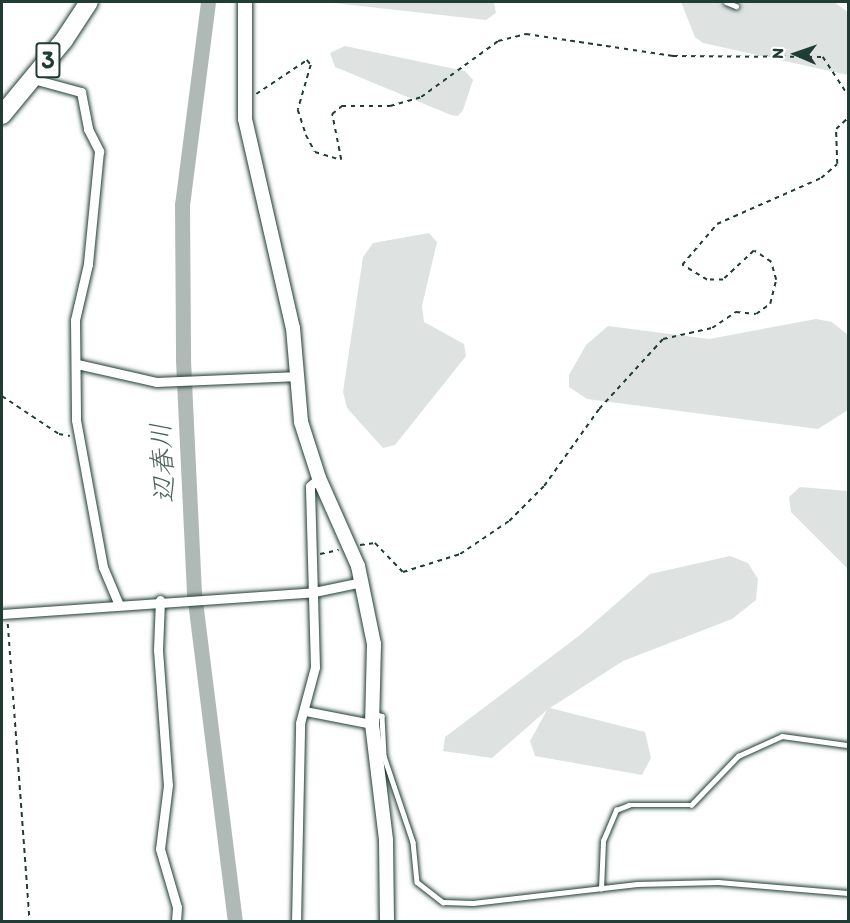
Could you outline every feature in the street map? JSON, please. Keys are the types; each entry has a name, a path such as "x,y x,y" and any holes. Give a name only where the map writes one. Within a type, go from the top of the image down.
{"highway":[{"name":"3","path":"2,115 33,79 89,2"}],"street":[{"path":"245,2 244,89 257,186 283,278 299,376 301,422 319,478 353,546 374,644 372,719 386,840 387,921"},
{"path":"33,79 81,92 88,129 99,151 88,264 75,320 78,437 103,567 119,605"},
{"path":"77,364 166,382 299,376"},
{"path":"296,921 295,791 300,723 315,668 310,486 319,478"},
{"path":"2,614 159,600 314,592 362,582"},
{"path":"159,600 158,650 168,786 160,849 177,907 176,921"},
{"path":"305,711 372,719"}],"lane":[{"path":"726,2 736,6"},
{"path":"372,719 382,716 384,756 413,842 417,882 444,902 473,903 601,889 718,882 849,893"},
{"path":"601,889 603,841 616,810 630,805 691,805 738,756 782,736 849,745"}],"path":[{"path":"244,89 255,94 273,86 306,60 311,64 298,110 306,135 315,152 340,160 332,114 342,106 390,106 421,97 498,41 526,34 673,56 823,57 849,95"},
{"path":"313,555 375,543 403,572 460,554 509,521 544,486 599,409 663,339 712,328 736,312 756,314 770,304 776,280 771,262 754,251 723,280 707,280 682,265 717,224 807,186 837,164 836,129 849,118"},
{"path":"2,137 2,144"},
{"path":"2,396 59,434 78,437"},
{"path":"2,614 12,633 30,921"}],"shaded area":[{"path":"324,2 494,2 496,13 486,20"},
{"path":"681,2 834,2 848,12 848,75 703,43 695,37"},
{"path":"345,46 465,71 473,80 463,110 458,116 451,115 335,67 330,53"},
{"path":"429,233 437,242 422,306 424,322 464,344 466,356 395,445 383,448 347,408 343,392 363,257 373,243"},
{"path":"816,319 832,322 848,335 848,410 818,429 587,399 569,387 569,375 586,345 608,326 709,339"},
{"path":"800,487 848,491 848,569 791,512 789,497"},
{"path":"730,556 748,563 758,579 756,600 732,619 623,661 550,708 645,732 651,758 642,775 535,756 530,741 547,710 492,758 443,751 445,737 580,635 650,574"}],"waterway":[{"name":"辺春川","path":"208,2 182,205 183,360 194,593 235,922"}]}
